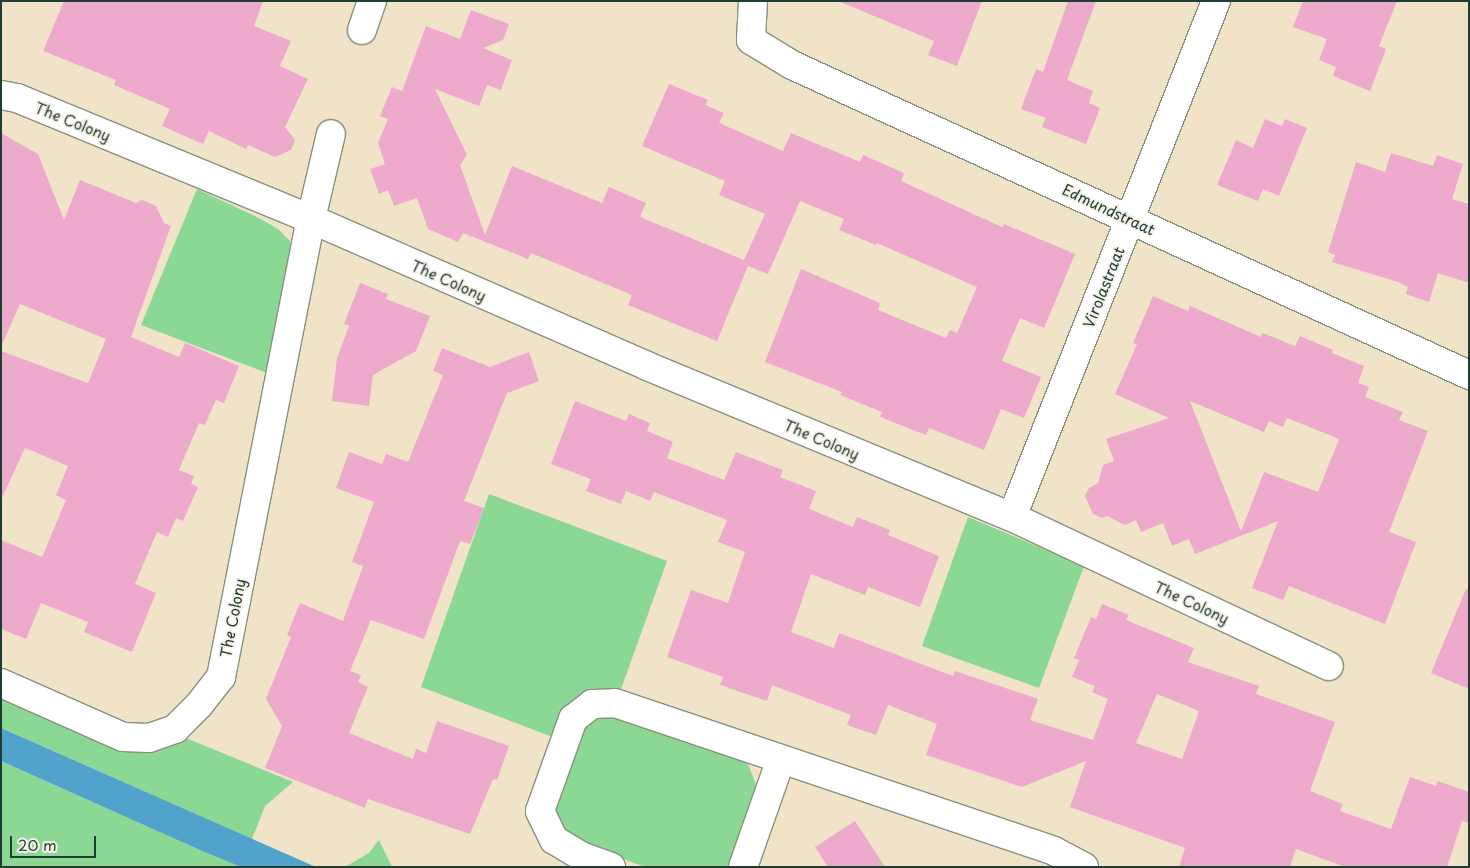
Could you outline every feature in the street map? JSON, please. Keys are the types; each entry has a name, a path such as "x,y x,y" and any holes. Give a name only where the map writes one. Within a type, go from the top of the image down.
{"street":[{"path":"362,30 372,1"},
{"name":"Edmundstraat","path":"753,1 751,40 792,65 1469,375"},
{"name":"Virolastraat","path":"1012,517 1216,1"},
{"name":"The Colony","path":"1,96 17,98 311,219 638,362 1012,517 1329,666"},
{"name":"The Colony","path":"1,683 123,736 149,738 175,729 199,705 220,677 311,219 331,134"},
{"path":"612,867 581,856 554,840 540,811 573,719 592,704 615,703 1054,851 1083,866"},
{"path":"743,867 780,759"}],"green space":[{"path":"197,189 259,218 278,229 290,241 291,259 270,374 141,325"},
{"path":"489,494 667,561 620,692 555,738 421,687"},
{"path":"968,517 1084,566 1039,688 922,646"},
{"path":"1,696 181,736 293,782 265,806 252,839 1,728"},
{"path":"608,712 738,757 748,764 757,787 728,867 645,867 566,838 560,829 554,806 586,721"},
{"path":"1,761 202,851 241,867 1,867"},
{"path":"379,840 392,867 345,867 369,853"}],"water":[{"path":"1,728 316,867 241,867 202,851 1,761"}],"building":[{"path":"64,1 263,1 254,26 291,41 280,66 308,79 285,127 295,140 291,150 275,157 248,145 246,149 209,131 203,144 162,126 170,109 114,85 116,80 43,51"},
{"path":"838,1 982,1 957,66 928,55 934,41"},
{"path":"1068,1 1096,1 1067,80 1093,91 1089,103 1100,108 1086,144 1042,127 1046,118 1021,109 1036,69 1043,72"},
{"path":"1303,1 1397,1 1379,46 1386,49 1370,91 1333,76 1336,67 1319,60 1327,39 1293,27"},
{"path":"471,10 509,24 503,40 483,48 512,60 501,90 487,85 479,106 435,89 467,155 460,165 485,235 512,166 602,203 609,187 646,203 640,217 744,260 765,214 719,195 725,181 642,146 669,84 708,100 705,105 724,113 719,123 783,151 791,133 860,162 863,155 904,173 901,181 1002,227 1004,224 1075,254 1044,328 1020,318 1002,361 1041,377 1024,418 1001,409 984,450 929,428 926,435 880,417 882,412 840,395 842,392 765,362 801,269 880,303 878,310 946,338 950,330 957,333 977,287 877,243 876,245 839,230 844,219 800,201 768,274 748,266 717,341 628,305 632,295 531,253 528,259 463,233 458,242 428,229 417,198 394,206 388,190 379,194 370,169 385,164 378,143 388,119 380,116 392,87 402,91 426,26 460,39"},
{"path":"1265,119 1282,126 1285,119 1307,128 1279,196 1263,189 1258,201 1217,185 1236,140 1253,148"},
{"path":"1,133 38,154 64,220 80,180 136,203 142,200 156,206 164,223 171,226 131,337 179,357 185,343 239,366 224,403 216,400 205,425 199,423 179,470 194,476 191,484 198,487 183,521 176,518 168,537 157,532 135,584 156,593 132,652 84,632 88,622 41,603 26,639 1,629 1,540 42,557 66,500 56,495 68,466 25,448 1,500 1,351 88,383 106,339 20,304 1,347"},
{"path":"1391,153 1433,166 1437,155 1463,164 1452,199 1469,204 1469,283 1438,273 1429,302 1406,294 1408,287 1398,282 1332,262 1335,255 1328,252 1356,162 1385,172"},
{"path":"360,283 388,294 386,299 430,316 416,351 373,375 369,406 332,401 337,358 349,326 344,324"},
{"path":"1153,296 1188,311 1190,306 1261,337 1263,333 1295,346 1300,336 1333,350 1332,353 1364,366 1358,383 1369,387 1365,397 1403,412 1399,420 1428,431 1389,532 1416,542 1385,624 1289,586 1283,600 1252,588 1278,521 1195,554 1189,539 1172,546 1163,523 1141,532 1136,520 1125,525 1107,516 1102,518 1093,514 1085,496 1089,488 1098,483 1103,465 1114,461 1106,439 1169,418 1115,394 1137,344 1133,343","holes":["1190,401 1264,432 1269,421 1283,427 1287,418 1339,439 1318,492 1264,472 1241,531"]},
{"path":"442,348 490,367 529,352 539,381 507,393 464,501 484,508 470,544 460,541 424,639 371,620 350,671 361,675 358,682 368,687 349,733 413,759 416,749 426,753 437,721 509,746 497,780 493,779 470,834 368,799 365,808 265,768 282,726 266,699 291,637 287,635 300,603 343,621 363,566 352,562 374,502 336,488 349,452 382,464 386,454 408,462 443,375 433,371"},
{"path":"575,401 626,421 629,414 650,423 647,431 673,442 667,458 724,480 736,452 783,470 780,477 816,491 809,509 853,527 857,517 890,530 888,535 939,556 920,607 868,587 865,595 811,574 791,632 834,648 839,633 953,676 955,671 1038,699 1030,720 1093,740 1108,699 1092,692 1095,686 1072,677 1079,660 1074,658 1091,617 1096,619 1102,604 1129,615 1126,620 1194,648 1188,662 1259,686 1256,694 1335,722 1310,791 1343,804 1340,811 1391,829 1410,777 1436,786 1438,781 1469,792 1469,823 1462,821 1447,867 1345,867 1296,849 1290,867 1179,867 1185,848 1070,807 1086,761 1022,787 926,755 937,724 888,705 876,735 847,725 851,715 772,685 767,701 720,685 723,677 667,657 691,590 728,603 745,552 718,542 727,520 654,492 650,501 626,491 621,504 586,491 591,479 551,464","holes":["1157,694 1199,711 1182,759 1136,743"]},
{"path":"1466,589 1469,589 1469,689 1431,673"},
{"path":"855,821 885,867 828,867 815,847"}]}
